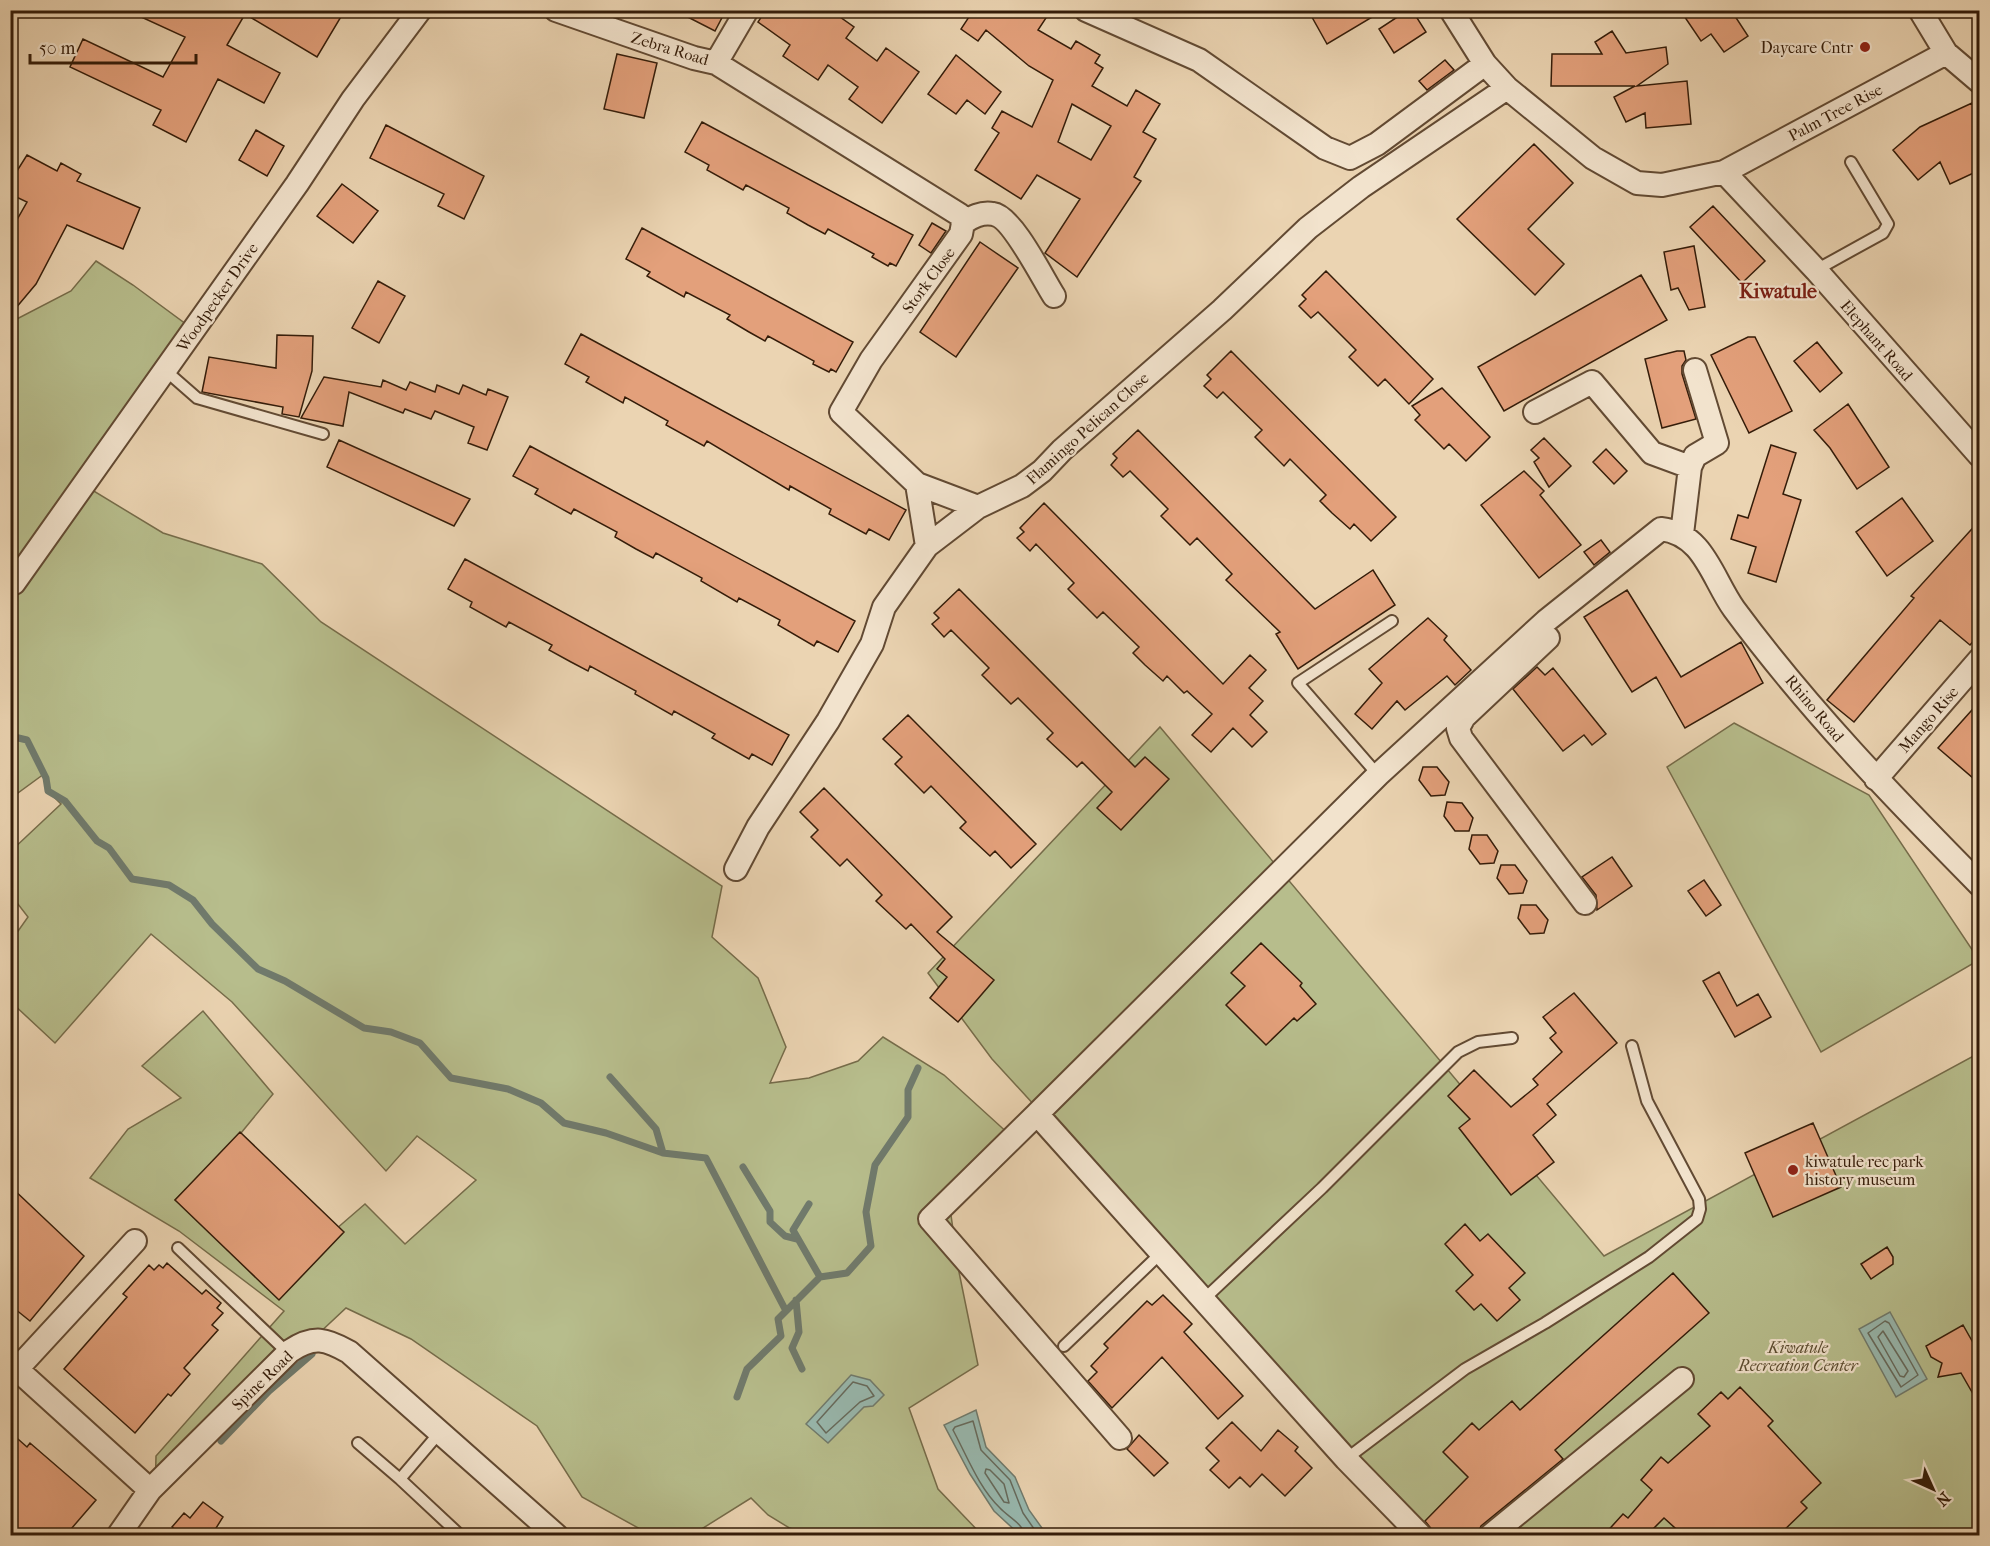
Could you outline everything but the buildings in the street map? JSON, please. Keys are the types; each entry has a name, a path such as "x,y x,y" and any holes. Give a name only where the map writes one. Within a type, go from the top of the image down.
{"street":[{"name":"Woodpecker Drive","path":"14,583 297,184 353,99 420,10"},
{"name":"Zebra Road","path":"556,10 694,58 716,63"},
{"path":"747,10 716,63 949,206 960,215 963,223 975,215 995,213 1009,223 1054,296"},
{"path":"1086,10 1199,60 1325,148 1350,158 1377,144 1485,64"},
{"name":"Palm Tree Rise","path":"1451,10 1485,64 1507,88 1593,158 1637,183 1662,185 1724,172 1946,53"},
{"path":"1920,10 1946,53 1979,80"},
{"name":"Flamingo Pelican Close","path":"736,870 758,827 828,721 872,644 884,607 927,546 978,507 1022,486 1042,471 1062,450 1222,310 1308,228 1361,187 1507,88"},
{"name":"Elephant Road","path":"1724,172 1816,270 1979,456"},
{"name":"Stork Close","path":"963,223 961,234 871,360 841,412 917,484 978,507"},
{"path":"1120,1438 930,1219 1378,775 1546,621 1672,531 1689,467 1695,456 1717,443 1695,370"},
{"path":"1535,412 1592,382 1652,453 1689,467"},
{"path":"917,484 927,546"},
{"name":"Rhino Road","path":"1672,531 1695,545 1746,624 1876,779 1980,885"},
{"path":"1546,621 1548,638 1464,717 1458,728 1461,738 1585,903"},
{"name":"Mango Rise","path":"1876,779 1980,659"},
{"path":"1036,1114 1346,1459 1421,1536"},
{"path":"135,1240 14,1366 150,1490"},
{"name":"Spine Road","path":"118,1536 150,1490 288,1353 301,1344 328,1340 350,1352 557,1536"},
{"path":"1490,1536 1682,1379"}],"lane":[{"path":"1816,270 1883,232 1888,224 1851,162"},
{"path":"165,370 197,398 322,434"},
{"path":"1378,775 1298,683 1392,621"},
{"path":"1202,1301 1322,1188 1458,1052 1478,1042 1512,1038"},
{"path":"1346,1459 1465,1368 1545,1323 1640,1263 1697,1219 1700,1209 1699,1199 1647,1101 1632,1046"},
{"path":"178,1248 288,1353"},
{"path":"1064,1346 1160,1254"},
{"path":"400,1479 440,1432"},
{"path":"357,1443 462,1536"}],"green space":[{"path":"96,261 198,333 92,490 163,533 262,564 321,622 722,886 712,937 758,978 786,1047 770,1083 809,1078 858,1061 883,1037 944,1075 1011,1136 950,1208 959,1272 978,1365 909,1408 938,1489 982,1535 801,1535 768,1515 751,1498 692,1535 651,1535 582,1497 537,1426 411,1339 346,1308 155,1497 156,1456 284,1311 179,1231 90,1178 128,1129 181,1098 142,1066 203,1011 273,1094 232,1144 175,1200 203,1221 328,1236 365,1204 405,1244 476,1180 417,1136 386,1171 232,1002 151,934 55,1043 11,1002 11,941 28,917 11,895 11,851 61,804 48,791 44,774 11,798 11,322 71,291"},
{"path":"1734,723 1869,795 1979,960 1821,1052 1667,767"},
{"name":"Kiwatule Recreation Center","path":"1160,727 1604,1256 1979,1053 1979,1535 1428,1535 992,1059 928,973"}],"water":[{"path":"1890,1312 1927,1379 1896,1397 1859,1329"},
{"path":"851,1375 870,1380 884,1395 873,1406 864,1407 828,1443 806,1424"},
{"path":"976,1410 986,1447 1015,1477 1029,1510 1047,1535 1020,1535 994,1511 970,1474 944,1425"}],"waterway":[{"path":"10,736 27,740 46,778 48,791 65,801 97,841 109,848 132,879 169,885 193,900 212,924 258,969 285,981 364,1028 391,1032 420,1043 451,1078 508,1089 541,1103 564,1123 606,1133 663,1153 706,1158 786,1311 778,1319 781,1336 747,1369 737,1397"},
{"path":"820,1277 847,1273 871,1246 866,1212 875,1165 908,1117 908,1090 918,1068"},
{"path":"610,1077 656,1129 663,1153"},
{"path":"743,1167 770,1211 770,1222 785,1236 797,1239"},
{"path":"786,1311 820,1277 793,1230 809,1204"},
{"path":"796,1300 799,1332 792,1348 802,1369"},
{"path":"221,1441 269,1391 312,1354"},
{"path":"776,1536 790,1531"}],"place":[{"name":"Daycare Cntr","path":"1865,47"},
{"name":"kiwatule rec park history museum","path":"1793,1170"}],"district":[{"name":"Kiwatule","path":"1778,291"}]}
